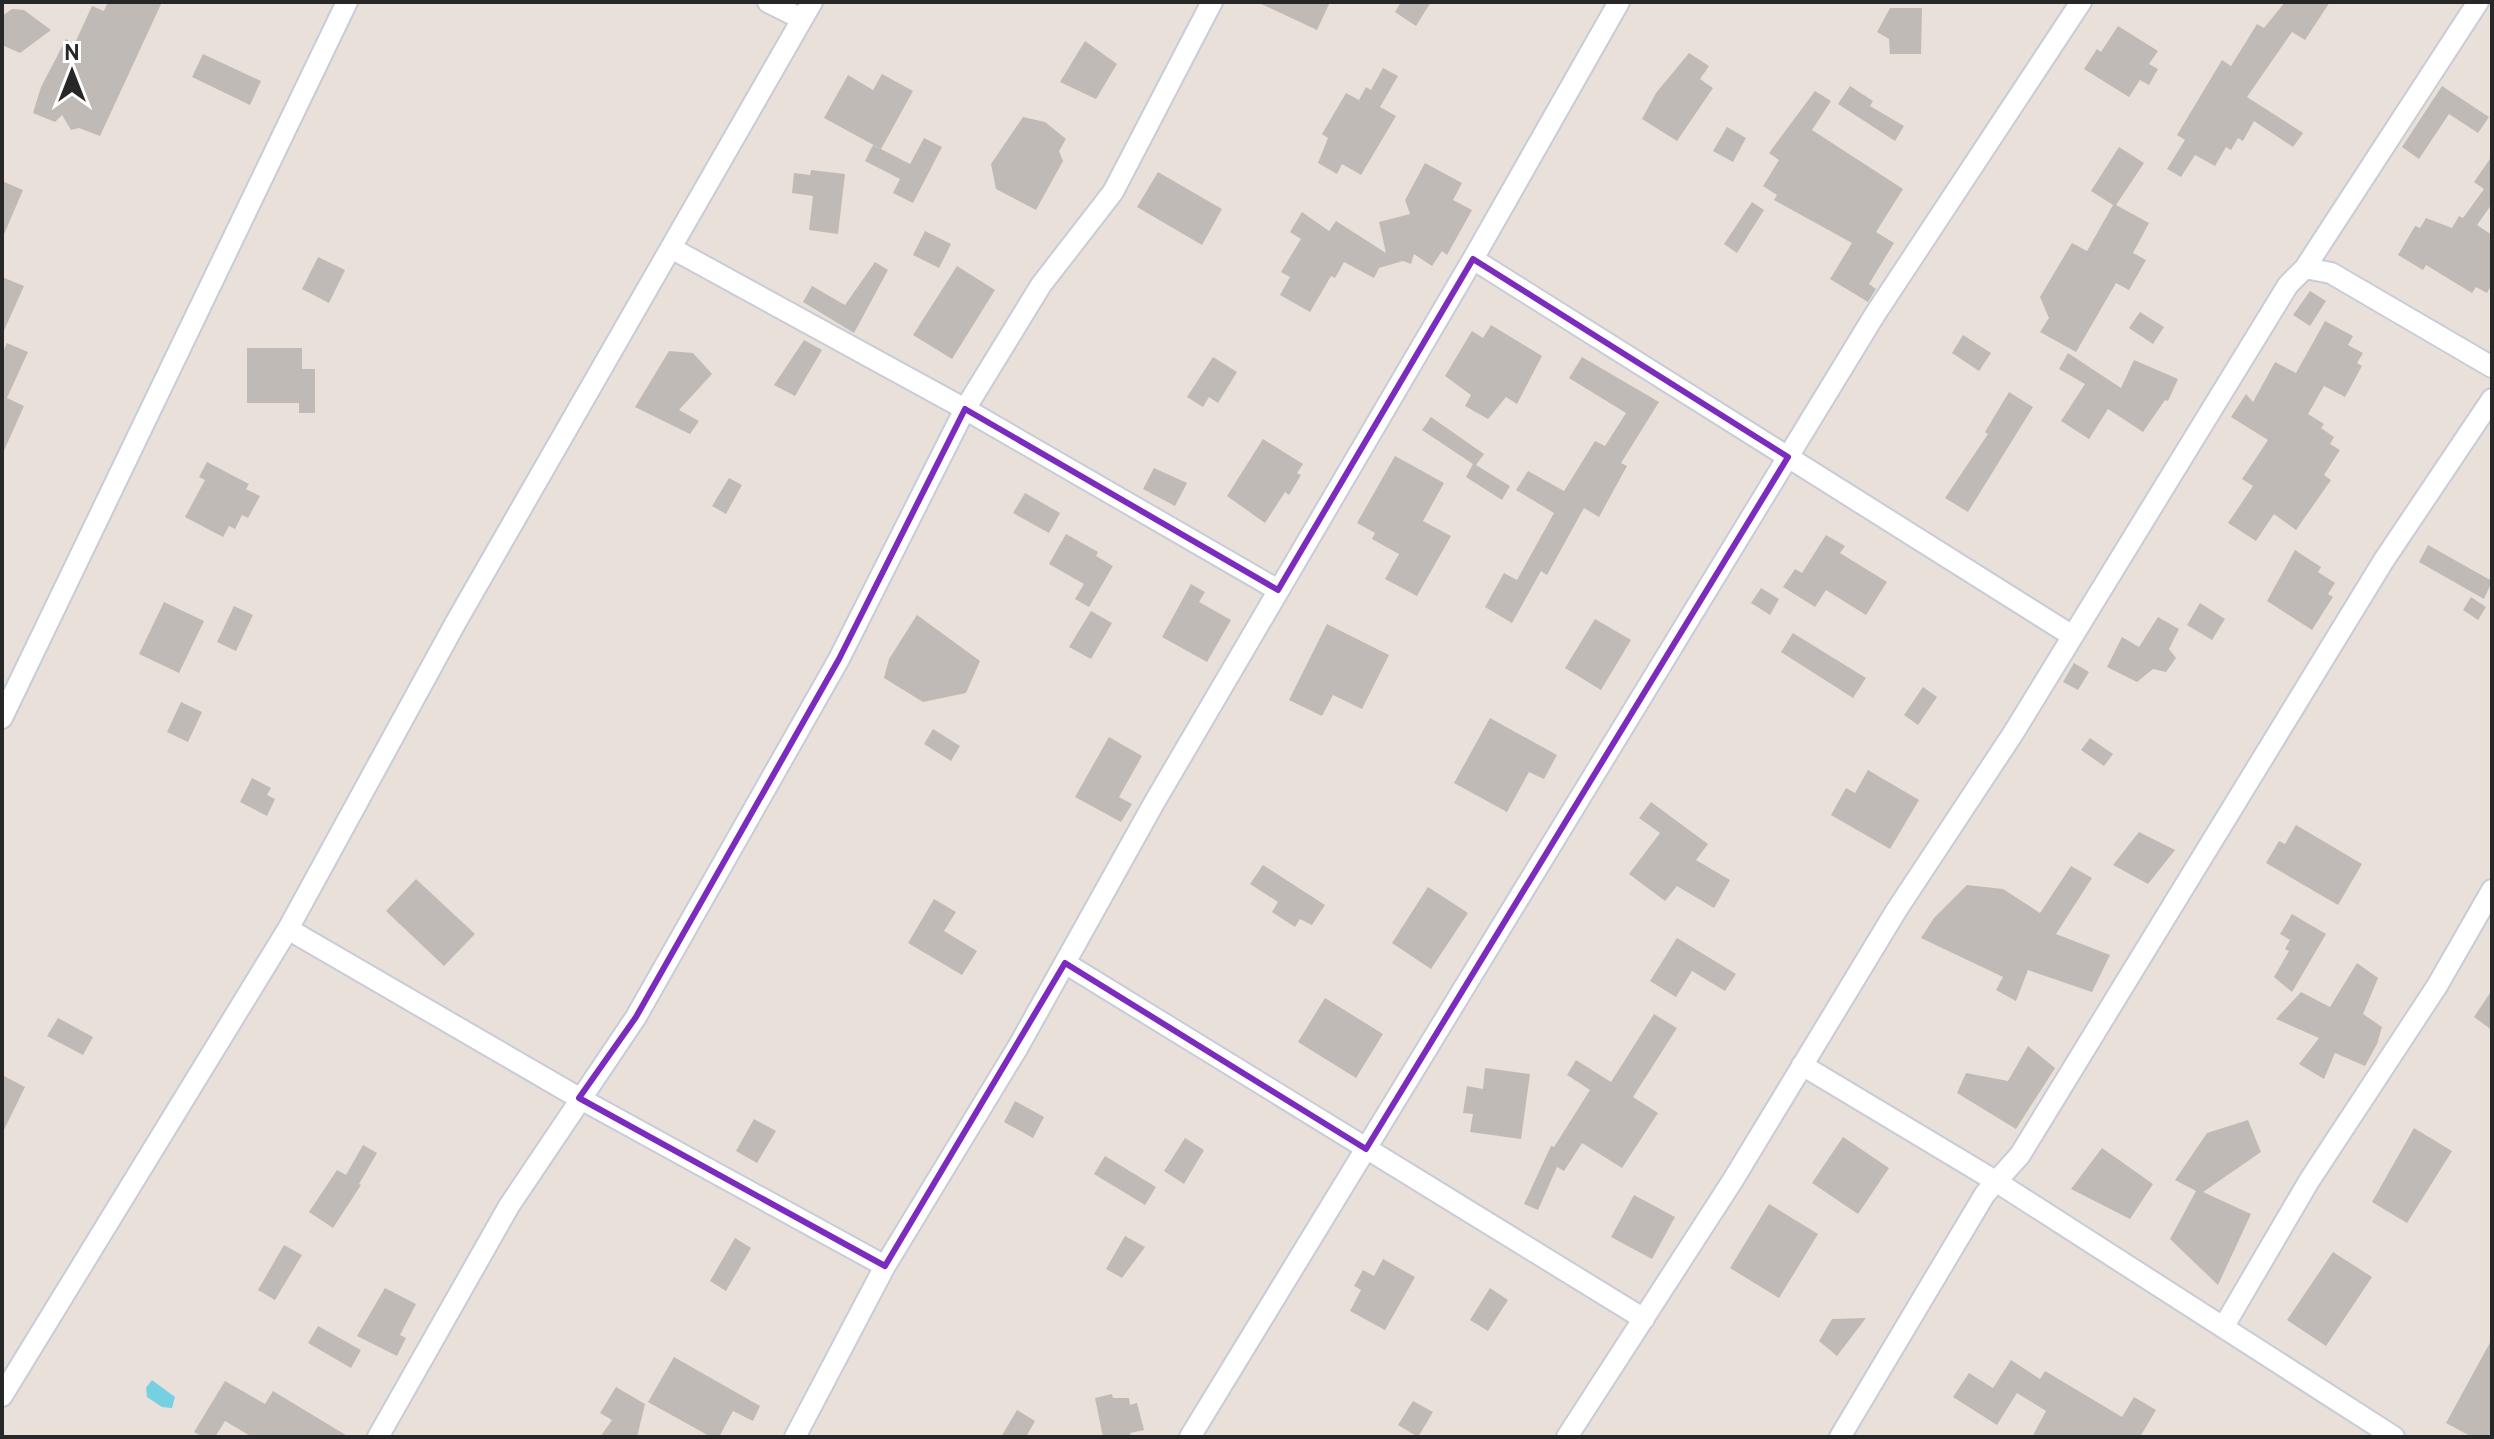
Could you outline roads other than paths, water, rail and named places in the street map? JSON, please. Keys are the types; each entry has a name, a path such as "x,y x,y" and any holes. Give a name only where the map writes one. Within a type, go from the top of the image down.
{"street":[{"path":"2,718 347,2"},
{"path":"2,1396 10,1366 288,929 456,622 807,10 768,2"},
{"path":"378,1437 509,1206 636,1017 825,685 965,409 1041,285 1120,180 1212,2"},
{"path":"795,1437 885,1266 1065,963 1619,2"},
{"path":"1190,1437 1874,316 2081,2"},
{"path":"1567,1437 1644,1319 1896,911 2014,732 2288,285 2305,268 2478,2"},
{"path":"671,248 965,409 1278,590"},
{"path":"1473,259 2071,635"},
{"path":"2305,268 2331,273 2492,367"},
{"path":"1840,1437 1985,1194 2020,1155 2384,560 2492,399"},
{"path":"2224,1326 2309,1181 2437,986 2492,890"},
{"path":"288,929 579,1098 885,1266"},
{"path":"1065,963 1644,1319"},
{"path":"1802,1065 1997,1182 2394,1437"}],"water":[{"path":"152,1380 175,1397 172,1408 162,1407 147,1397 146,1388"}]}
